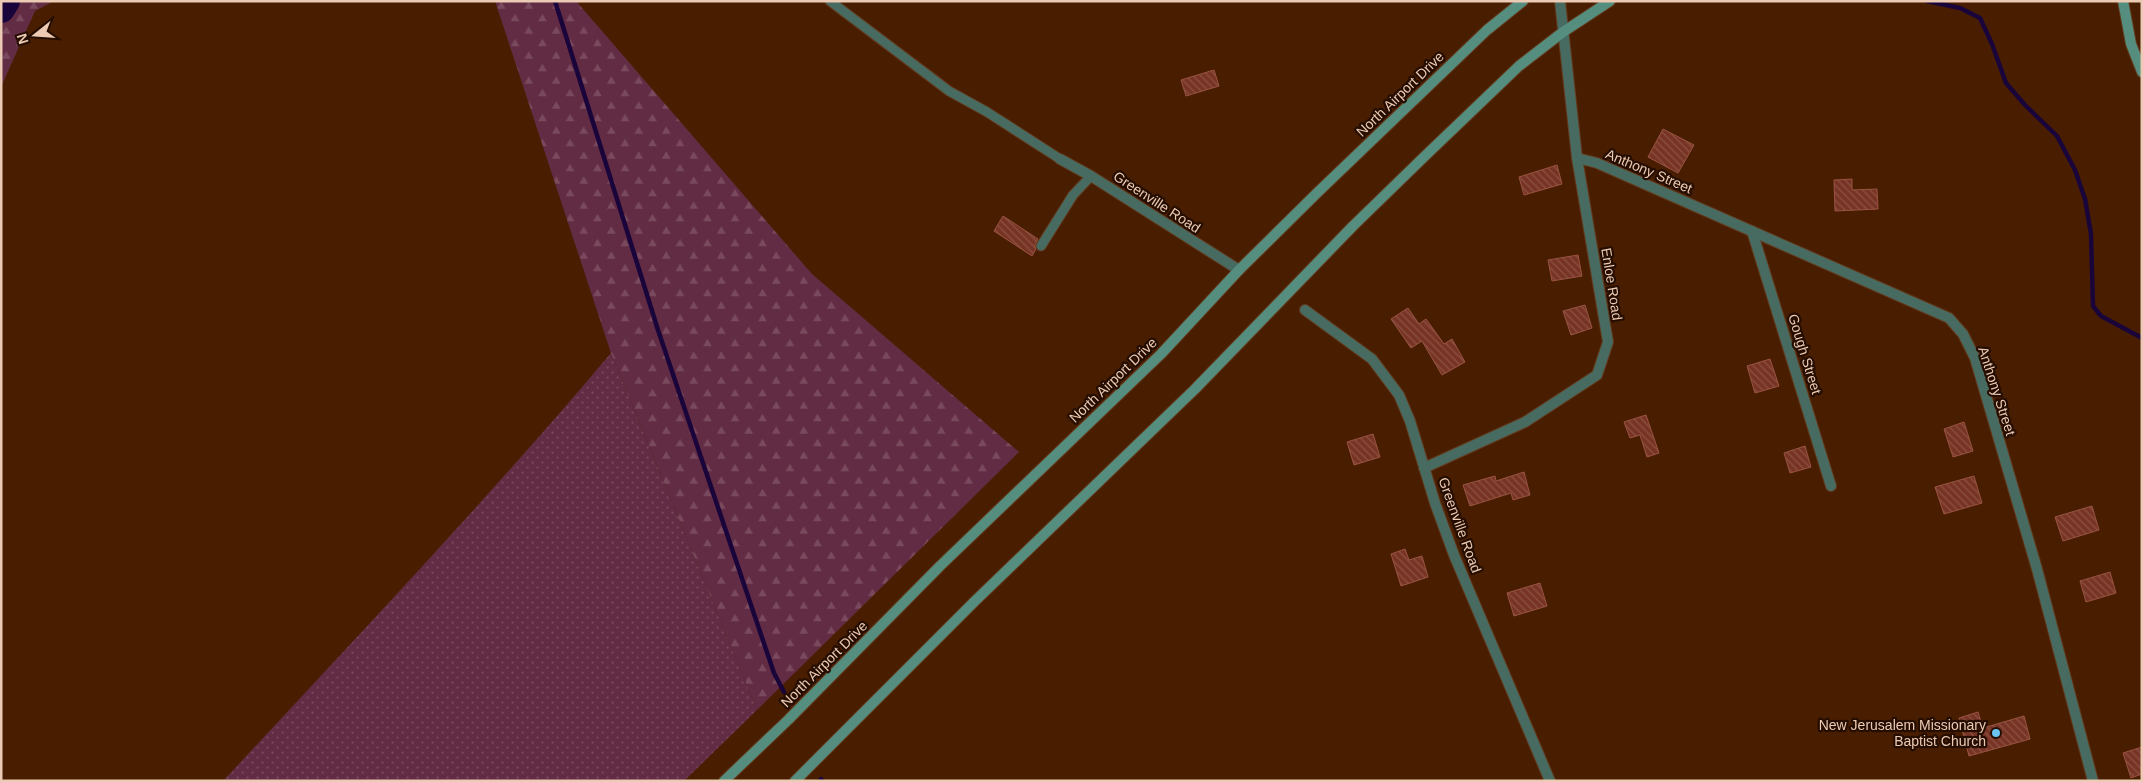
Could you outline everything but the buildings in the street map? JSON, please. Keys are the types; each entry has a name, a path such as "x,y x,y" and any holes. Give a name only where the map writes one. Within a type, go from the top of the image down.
{"main road":[{"name":"North Airport Drive","path":"724,781 788,720 940,566 1161,354 1239,270 1487,30 1523,1"},
{"path":"795,781 975,601 1195,390 1353,226 1519,66 1563,32 1610,1"},
{"path":"2123,1 2131,44 2142,72"}],"street":[{"name":"Enloe Road","path":"1424,468 1525,422 1597,375 1608,342 1578,158 1560,1"},
{"name":"Anthony Street","path":"1578,158 1597,163 1948,318 1963,334 1975,358 2037,569 2093,781"},
{"name":"Greenville Road","path":"1060,159 1091,176 1239,270"},
{"name":"Gough Street","path":"1752,231 1831,486"},
{"name":"Greenville Road","path":"1306,310 1362,351 1383,373 1405,407 1454,555 1550,781"}],"lane":[{"path":"830,1 949,91 987,112 1060,159"},
{"path":"1041,246 1073,195 1091,176"}],"green space":[{"path":"1,1 54,1 35,11 1,87"},
{"path":"495,1 576,1 812,274 1019,452 757,710 611,353"},
{"path":"611,353 757,710 684,781 223,781 468,516"}],"waterway":[{"path":"1,9 6,1"},
{"path":"555,1 658,330 774,673 784,692"},
{"path":"1927,1 1960,8 1980,18 2006,83 2025,105 2057,136 2075,170 2085,199 2091,234 2093,306 2101,316 2142,338"}],"place":[{"name":"New Jerusalem Missionary Baptist Church","path":"1996,733"}]}
